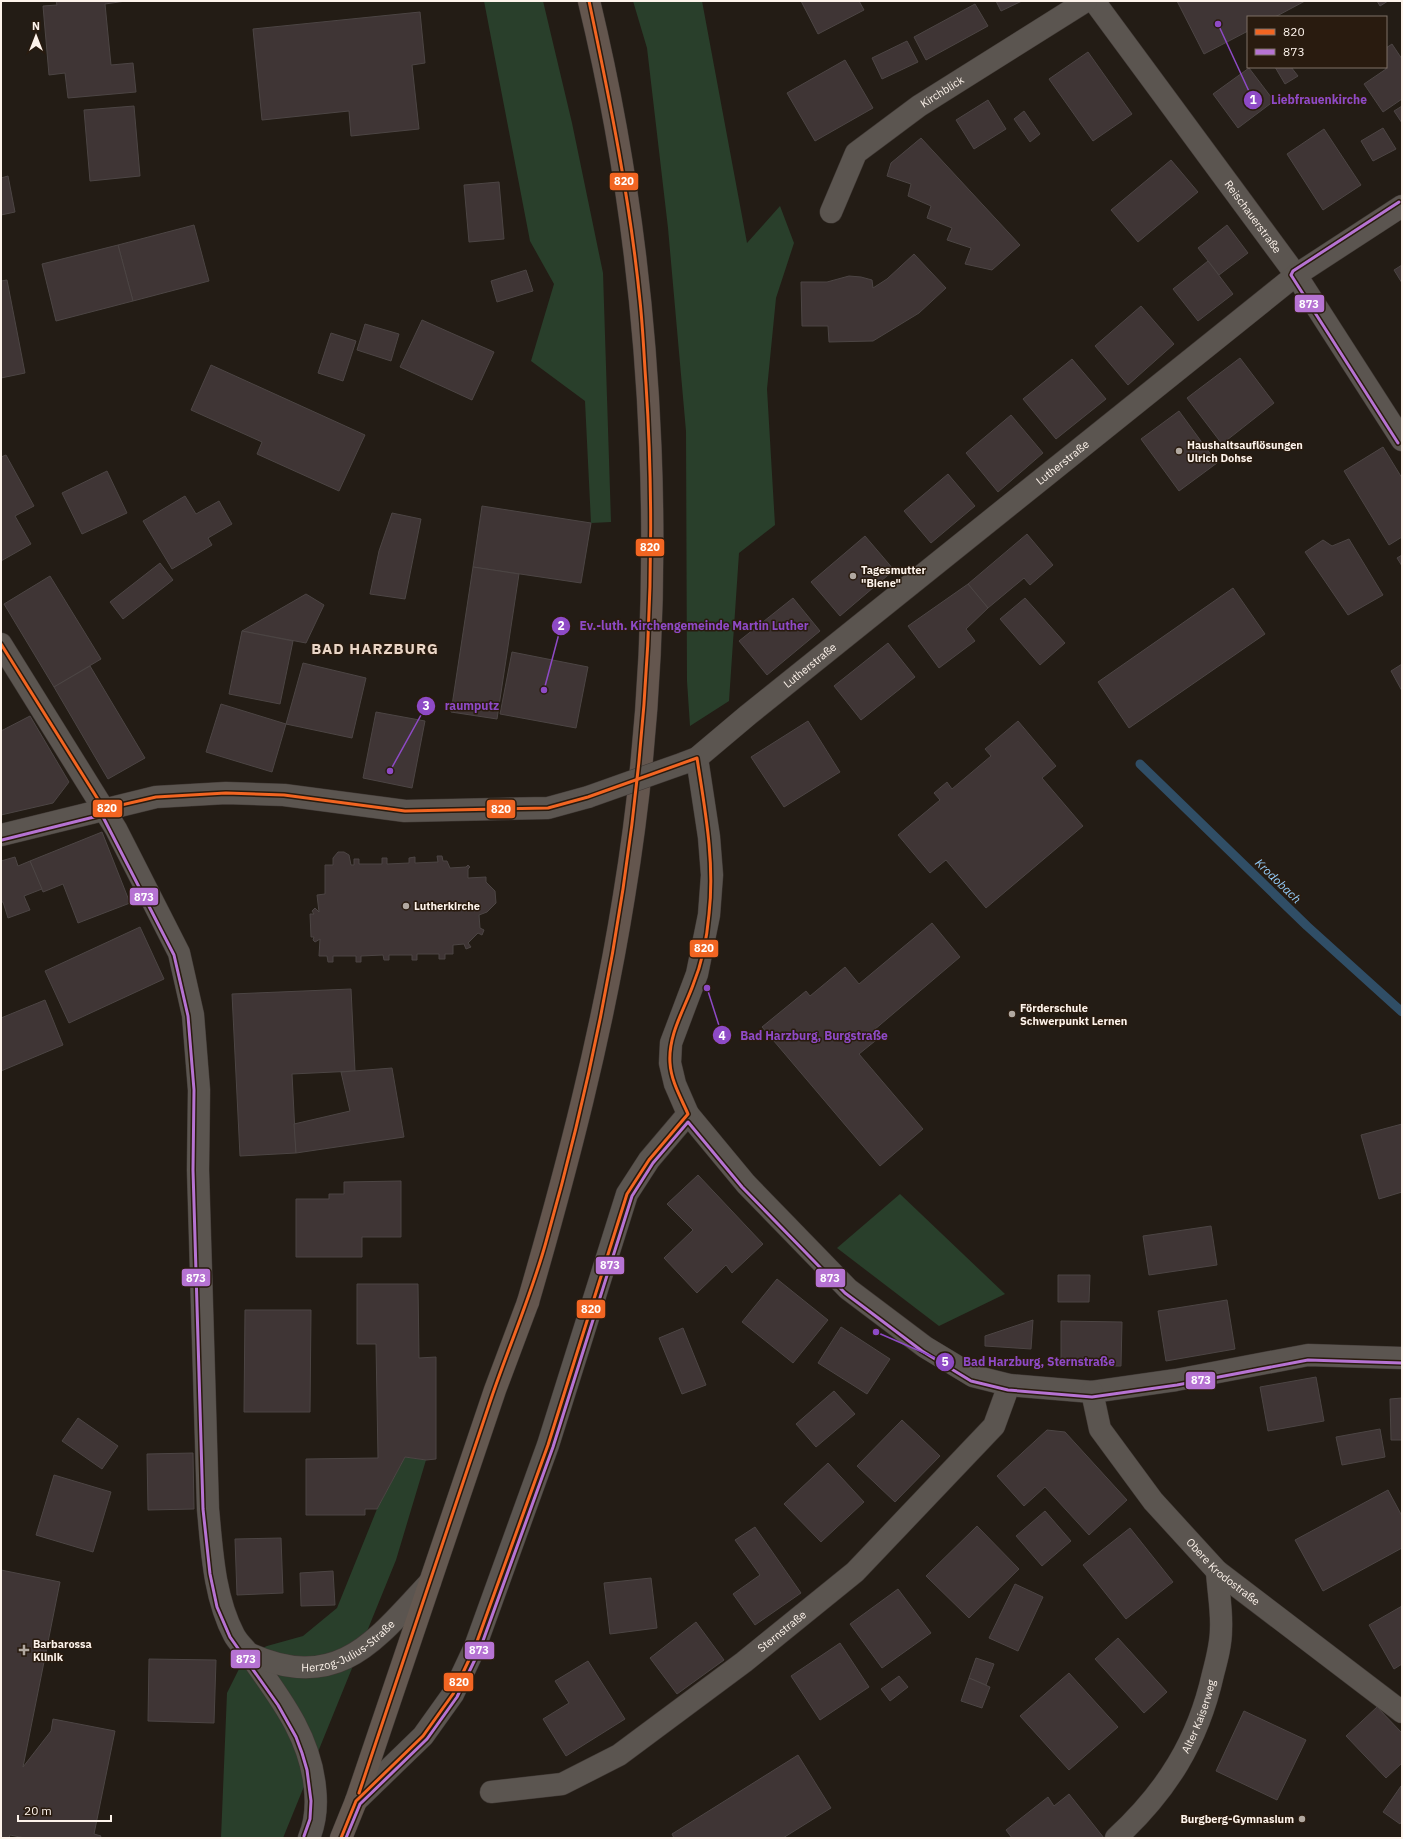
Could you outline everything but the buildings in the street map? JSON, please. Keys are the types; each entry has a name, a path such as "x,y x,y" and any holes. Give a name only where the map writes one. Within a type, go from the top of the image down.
{"highway":[{"path":"528,1302 584,1097 609,980 625,895 633,838 643,740 649,645 651,476 649,422 642,327 629,214 618,141 589,1"}],"main road":[{"path":"341,1838 356,1801 495,1390 528,1302"}],"street":[{"name":"Kirchblick","path":"831,212 856,153 919,106 1086,1"},
{"name":"Reischauerstraße","path":"1094,1 1296,275 1402,440"},
{"name":"Lutherstraße","path":"1,835 104,809 156,798 226,793 284,795 405,812 548,808 588,797 691,760 1296,275 1402,206"},
{"name":"Herzog-Julius-Straße","path":"1,644 116,828 179,953 193,1015 199,1090 198,1170 208,1509 212,1554 221,1606 235,1637 250,1654 294,1719 308,1752 314,1776 316,1800 315,1824 309,1838"},
{"path":"691,760 709,837 712,875 709,916 697,974 671,1043 670,1063 675,1084 688,1114 746,1184 848,1289 925,1347 973,1376 1009,1385 1092,1392 1176,1380 1308,1355 1402,1358"},
{"path":"356,1801 422,1736 453,1694 475,1647 548,1445 627,1194 649,1160 688,1114"},
{"name":"Sternstraße","path":"491,1792 562,1784 618,1755 744,1662 855,1572 994,1426 1009,1385"},
{"name":"Obere Krodostraße","path":"1092,1392 1100,1429 1153,1501 1216,1571 1402,1712"},
{"name":"Alter Kaiserweg","path":"1116,1838 1133,1823 1177,1768 1199,1724 1218,1656 1221,1629 1216,1571"},
{"name":"Herzog-Julius-Straße","path":"250,1654 268,1662 288,1667 315,1667 328,1665 347,1659 364,1649 379,1637 430,1582"}],"green space":[{"path":"484,1 543,1 572,123 603,273 611,522 591,523 585,401 531,361 554,284 530,241"},
{"path":"633,1 702,1 747,243 780,206 794,243 776,298 767,389 775,525 739,553 729,701 690,726 687,681 686,431 668,228 647,48"},
{"path":"900,1194 1005,1294 939,1326 837,1248"},
{"path":"405,1457 426,1460 396,1560 283,1838 221,1838 227,1693 239,1669 250,1654 267,1646 303,1636 337,1608 377,1509"}],"waterway":[{"name":"Krodobach","path":"1140,764 1307,926 1402,1012"}],"transit line":[{"name":"820","path":"359,1793 491,1399 534,1282 546,1242 574,1137 598,1031 617,924 633,817 644,709 650,601 650,493 646,384 641,311 631,226 612,113 589,1"},
{"name":"873","path":"1398,443 1291,275 1293,271 1399,202"},
{"name":"820","path":"1,644 104,809 156,797 226,793 284,795 405,811 548,808 588,797 697,758 706,816 710,856 711,894 705,941 701,959 696,977 677,1023 671,1043 670,1053 672,1076 688,1114 649,1160 627,1194 548,1445 475,1647 453,1694 423,1736 356,1801 341,1838"},
{"name":"873","path":"2,840 102,815 174,955 188,1016 194,1090 193,1170 203,1509 210,1574 217,1607 230,1637 278,1705 296,1737 302,1753 307,1770 311,1801 310,1819 304,1836"},
{"name":"873","path":"346,1838 360,1804 427,1739 457,1697 480,1649 553,1447 632,1196 653,1163 688,1122 742,1187 845,1293 922,1351 971,1381 1008,1390 1092,1397 1177,1385 1308,1360 1402,1363"}],"place":[{"name":"Liebfrauenkirche","path":"1218,24"},
{"name":"Haushaltsauflösungen Ulrich Dohse","path":"1179,451"},
{"name":"Tagesmutter \"Biene\"","path":"853,576"},
{"name":"Ev.-luth. Kirchengemeinde Martin Luther","path":"544,690"},
{"name":"raumputz","path":"390,771"},
{"name":"Lutherkirche","path":"406,906"},
{"name":"Bad Harzburg, Burgstraße","path":"707,988"},
{"name":"Förderschule Schwerpunkt Lernen","path":"1012,1014"},
{"name":"Bad Harzburg, Sternstraße","path":"876,1332"},
{"name":"Barbarossa Klinik","path":"24,1650"},
{"name":"Burgberg-Gymnasium","path":"1302,1819"}],"district":[{"name":"BAD HARZBURG","path":"375,649"}]}
